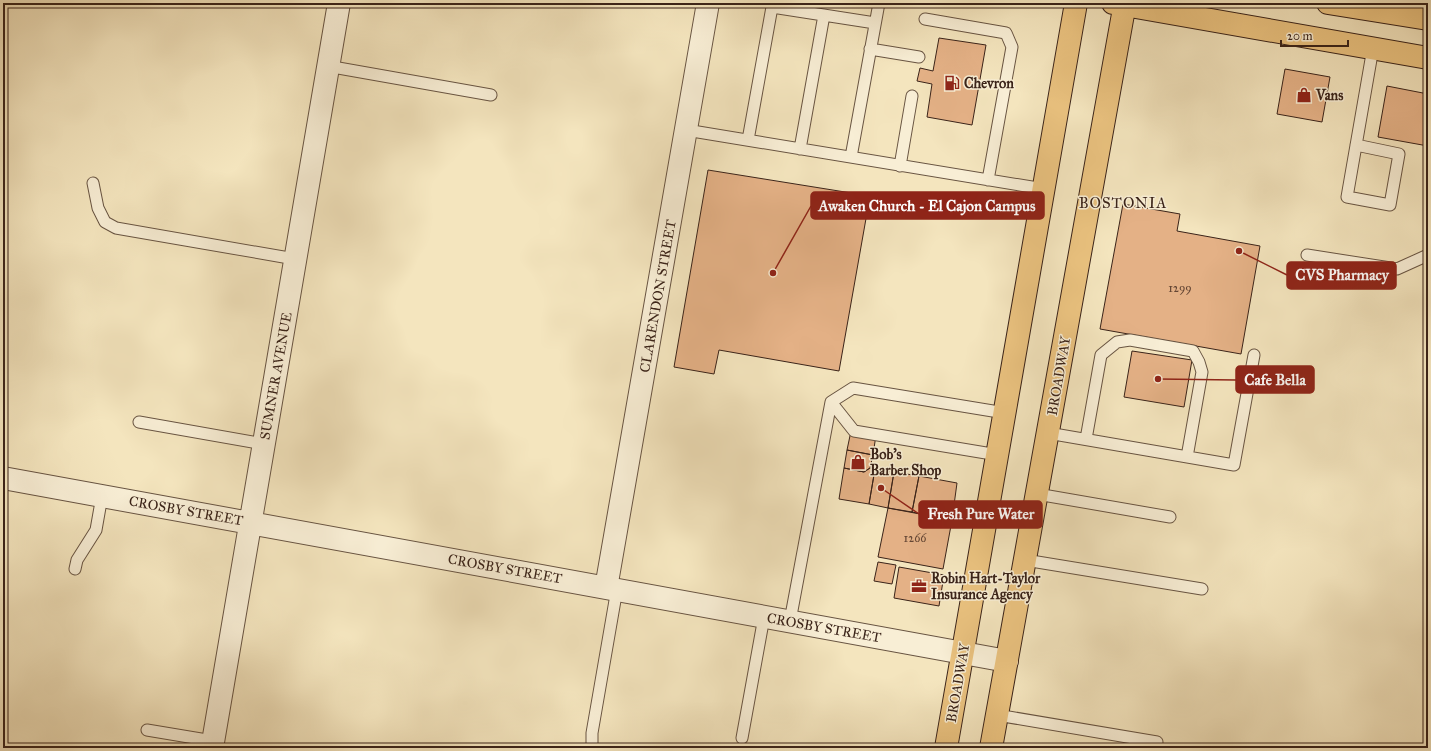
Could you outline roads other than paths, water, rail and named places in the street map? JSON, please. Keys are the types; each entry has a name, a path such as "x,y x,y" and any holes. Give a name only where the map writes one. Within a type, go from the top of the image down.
{"main road":[{"name":"BROADWAY","path":"946,748 1076,3"},
{"path":"1331,3 1428,19"},
{"name":"BROADWAY","path":"992,748 1048,433 1121,4"},
{"path":"1121,4 1428,58"}],"street":[{"name":"SUMNER AVENUE","path":"213,745 252,523 327,66 339,3"},
{"name":"CLARENDON STREET","path":"612,589 708,3"},
{"name":"CROSBY STREET","path":"3,478 1007,661"}],"lane":[{"path":"851,157 878,3"},
{"path":"748,140 773,5 875,23"},
{"path":"800,149 824,15"},
{"path":"925,20 1006,33 1012,47 988,180"},
{"path":"1356,145 1399,154 1390,205 1347,197 1356,145 1373,48"},
{"path":"870,49 919,57"},
{"path":"327,66 491,95"},
{"path":"900,166 912,96"},
{"path":"686,130 1044,189"},
{"path":"93,183 98,208 105,222 116,228 295,259"},
{"path":"1306,255 1397,269 1428,255"},
{"path":"1086,439 1101,355 1117,342 1130,340 1193,351 1199,362 1202,372 1186,456"},
{"path":"1048,433 1234,464 1254,355"},
{"path":"790,621 831,402 853,388 1005,413"},
{"path":"831,402 854,431 998,455"},
{"path":"139,422 264,444"},
{"path":"1037,494 1170,517"},
{"path":"75,570 77,560 96,530 102,496"},
{"path":"1025,560 1202,589"},
{"path":"592,748 592,733 612,589"},
{"path":"742,738 764,617"},
{"path":"997,716 1157,742"},
{"path":"147,730 213,745"}],"place":[{"name":"Chevron","path":"952,83"},
{"name":"Vans","path":"1304,95"},
{"name":"CVS Pharmacy","path":"1239,251"},
{"name":"Awaken Church - El Cajon Campus","path":"773,273"},
{"name":"Cafe Bella","path":"1158,379"},
{"name":"Bob's Barber Shop","path":"858,462"},
{"name":"Fresh Pure Water","path":"881,488"},
{"name":"Robin Hart-Taylor Insurance Agency","path":"919,586"}],"district":[{"name":"BOSTONIA","path":"1123,203"}]}
